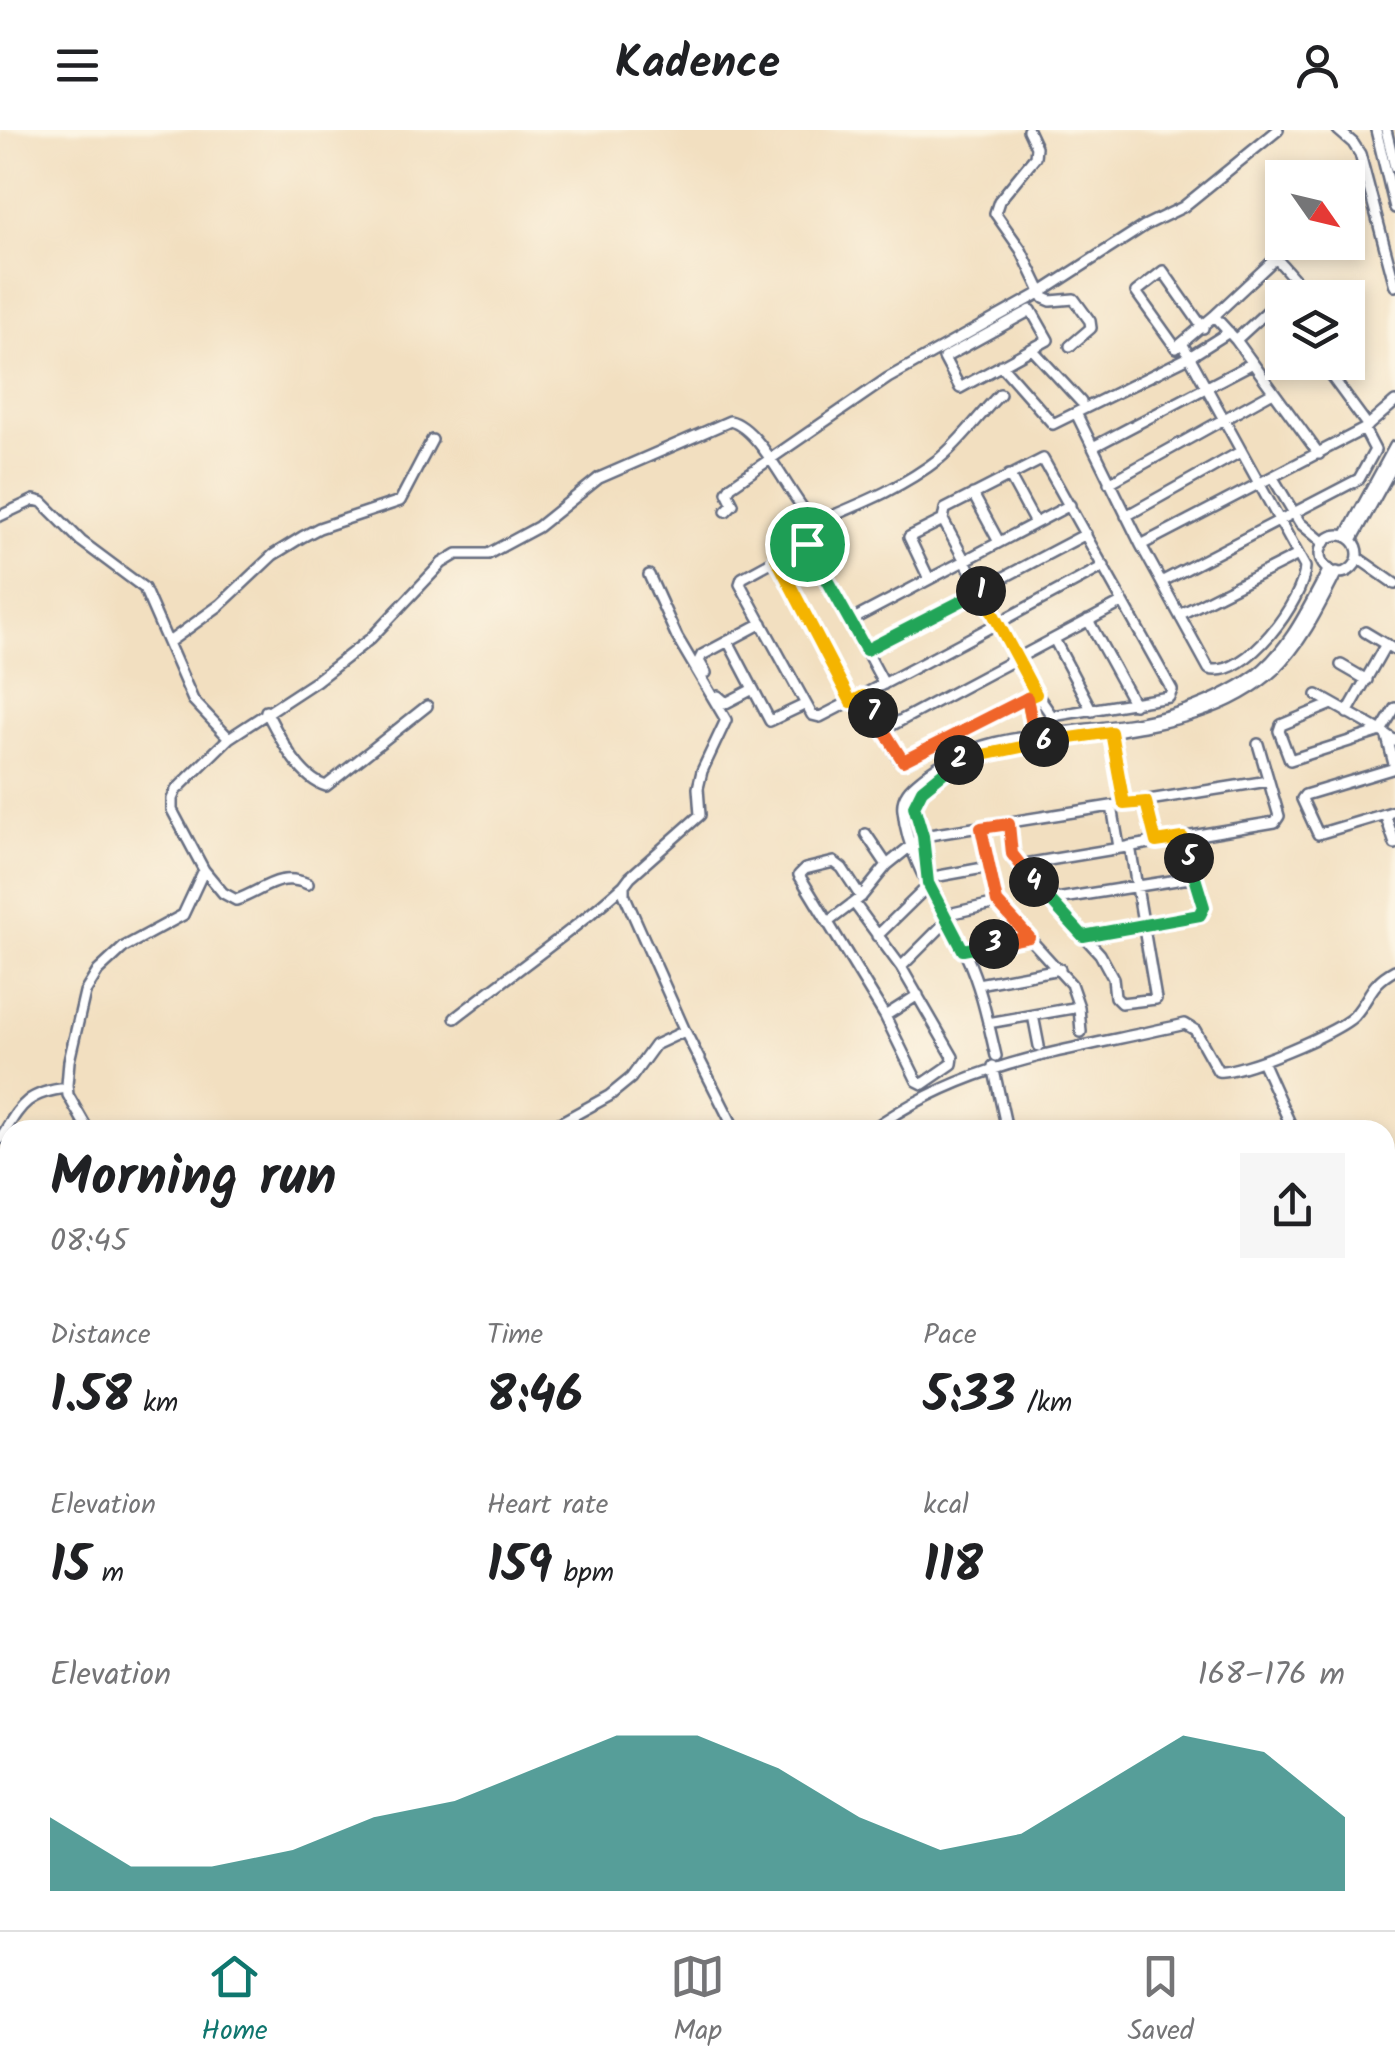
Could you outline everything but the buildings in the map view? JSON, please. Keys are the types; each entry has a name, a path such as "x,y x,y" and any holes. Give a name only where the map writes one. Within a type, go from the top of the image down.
{"street":[{"path":"1028,130 1036,147 1035,157 999,201 995,214 1021,250 1040,293 1047,300 1074,299 1090,320 1091,328 1070,346"},
{"path":"726,511 733,504 728,488 888,378 1040,293 1144,226 1183,207 1278,130"},
{"path":"1338,130 1360,154 1395,286"},
{"path":"1376,130 1384,137 1395,166"},
{"path":"1384,137 1395,208"},
{"path":"1001,365 1053,424 1233,336 1298,282 1276,258 1203,328 1176,348 1136,292 1163,271 1203,328"},
{"path":"1031,310 1048,340 1032,348 960,388 944,358 1031,310"},
{"path":"1214,316 1233,336 1319,454"},
{"path":"1076,412 1141,546 1212,671 1251,657 1303,580 1305,567 1182,343"},
{"path":"1032,348 1080,402"},
{"path":"1093,446 1250,364"},
{"path":"1162,581 1359,478 1375,450 1366,428 1333,380"},
{"path":"1109,483 1272,392"},
{"path":"308,884 292,878 276,880 236,900 223,893 204,870 176,818 172,799 229,738 316,681 370,638 449,557 488,554 538,527 610,472 730,420 745,427 800,508 820,521 906,482 948,450 1000,394"},
{"path":"1141,546 1366,428 1395,402"},
{"path":"170,642 220,605 274,555 302,537 400,500 432,440"},
{"path":"1349,538 1395,446"},
{"path":"1126,516 1240,452"},
{"path":"1032,696 1056,717 1161,700 1169,697 1172,690 1043,458 944,509 943,520 1017,658 1032,696 1035,740"},
{"path":"1349,538 1395,462"},
{"path":"1009,475 1035,523"},
{"path":"1273,478 1300,523 1324,543"},
{"path":"973,494 999,542"},
{"path":"0,516 34,500 54,511 81,541 139,582 170,642 193,700 229,738"},
{"path":"850,621 1070,505"},
{"path":"929,579 909,538 943,520"},
{"path":"866,650 1086,534"},
{"path":"1333,571 1320,554 1324,543 1334,536 1349,538"},
{"path":"1349,538 1358,558 1395,584"},
{"path":"884,684 810,546 804,544 740,580 812,715 820,718 863,696 1104,566"},
{"path":"1180,614 1298,555"},
{"path":"776,558 851,702"},
{"path":"1333,571 1350,569 1358,558"},
{"path":"1005,1120 978,984 909,845 902,808 904,797 930,770 962,750 1111,732 1191,716 1262,680 1292,649 1333,571"},
{"path":"928,881 923,836 914,806 933,778 967,757 1174,714 1256,675 1279,652 1333,571"},
{"path":"455,1018 576,928 700,815 700,780 724,725 648,575"},
{"path":"882,730 1124,602"},
{"path":"1088,620 1134,704"},
{"path":"753,690 723,703 700,661 702,655 762,623"},
{"path":"1348,713 1390,647 1365,632"},
{"path":"1054,639 1092,711"},
{"path":"728,641 770,721 806,704"},
{"path":"1340,665 1367,680"},
{"path":"1317,695 1388,736"},
{"path":"863,696 899,759 907,761 1032,696"},
{"path":"1332,704 1281,726 1290,760 1388,736"},
{"path":"264,712 296,760 314,780 326,786 427,706"},
{"path":"1395,708 1388,736 1395,768 1304,796 1302,800 1318,834 1390,812 1395,844"},
{"path":"1111,732 1124,804"},
{"path":"1019,865 1275,822 1279,816 1258,744"},
{"path":"828,922 857,900 887,865 923,836 1268,781"},
{"path":"1146,802 1156,842"},
{"path":"1009,824 1012,854 1109,968 1117,1001 1143,1002 1156,999 1137,885 1112,806"},
{"path":"981,828 997,902 1075,990 1082,1032"},
{"path":"866,834 887,865"},
{"path":"1083,936 1200,915 1204,907 1183,838"},
{"path":"838,863 857,900 953,1057 952,1064 921,1084 885,1016 800,882 800,872 838,863"},
{"path":"877,936 928,881 989,866"},
{"path":"83,1120 67,1088 76,1028 90,980 124,947 183,915 204,870"},
{"path":"1050,900 1196,877"},
{"path":"624,885 624,894 684,1031 730,1120"},
{"path":"901,968 946,918 997,902"},
{"path":"963,950 1029,937"},
{"path":"978,984 1060,970"},
{"path":"887,1120 995,1061 1185,1024 1195,1030 1218,1071 1245,1068 1344,1024 1372,986 1395,970"},
{"path":"885,1016 918,995"},
{"path":"988,1023 1079,1007"},
{"path":"1034,1015 1039,1046"},
{"path":"565,1120 609,1096 630,1078 654,1046 684,1031"},
{"path":"1262,1061 1289,1120"},
{"path":"11,1120 29,1098 67,1088"}],"route":[{"path":"807,544 776,558 851,702 863,696 899,759 907,761 1027,698 1035,737 1036,744 1111,732 1124,804 1146,802 1156,842 1183,838 1204,907 1200,915 1083,936 1015,860 1009,824 981,828 997,902 1029,937 963,950 928,883 923,836 915,814 916,798 933,778 960,760 1036,744 1027,698 1036,694 981,590 866,650 807,544"}]}
